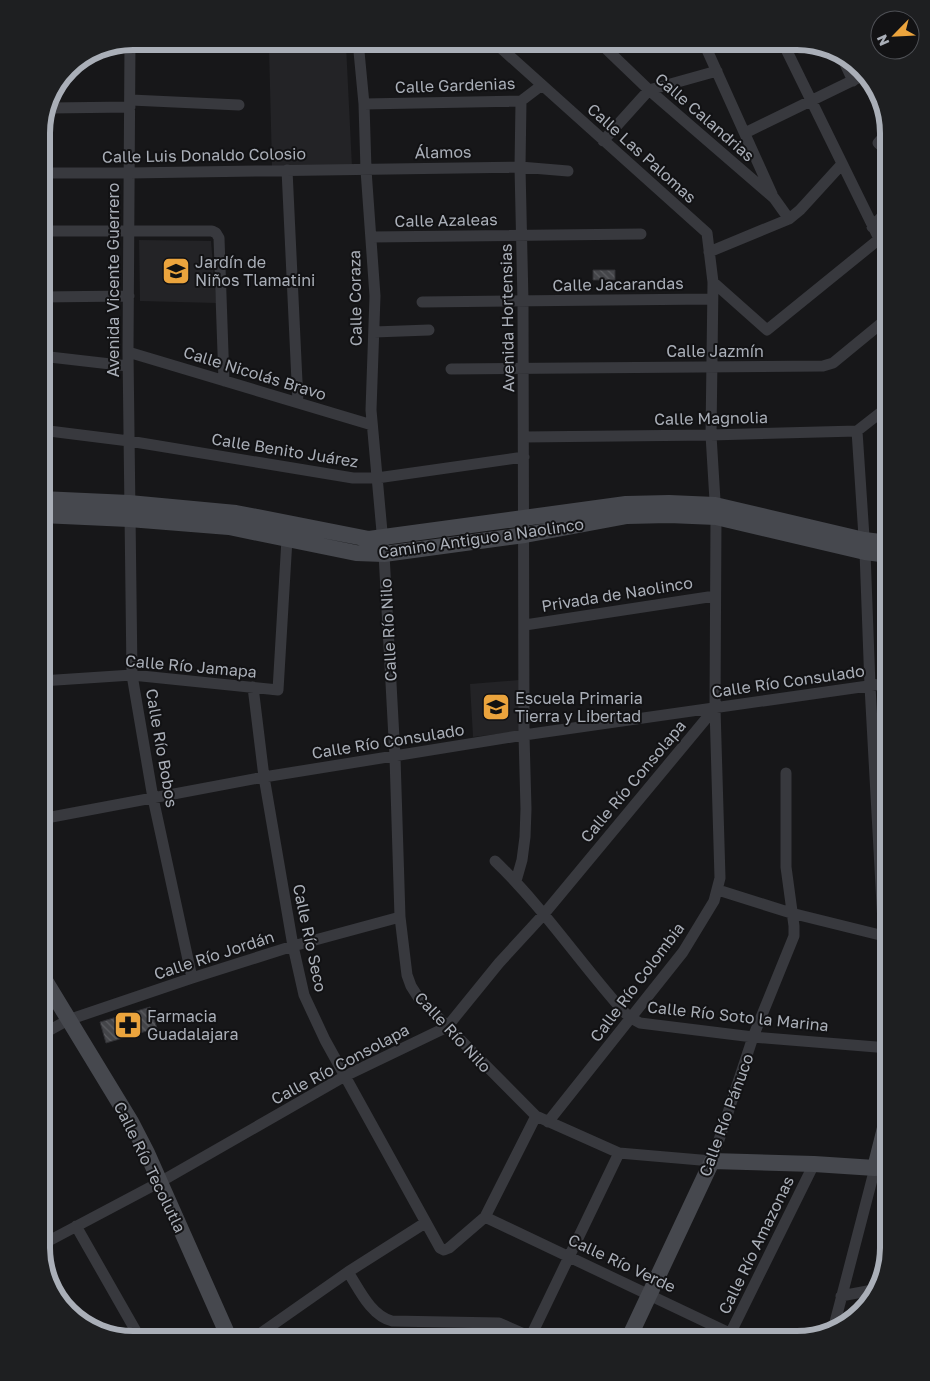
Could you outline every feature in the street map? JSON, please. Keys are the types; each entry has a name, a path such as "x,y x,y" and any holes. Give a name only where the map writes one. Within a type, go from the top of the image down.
{"main road":[{"name":"Camino Antiguo a Naolinco","path":"50,500 229,527 356,553 525,517 626,504 669,503 715,511 865,546 880,552"},
{"name":"Camino Antiguo a Naolinco","path":"50,515 129,511 236,513 356,537 383,546 525,535 627,516 715,511"},
{"name":"Camino Antiguo a Naolinco","path":"865,546 880,544"},
{"name":"Calle Río Tecolutla","path":"50,989 131,1122 160,1182 226,1331"},
{"name":"Calle Río Nilo","path":"712,1160 880,1168"},
{"name":"Calle Río Pánuco","path":"632,1331 712,1160"}],"street":[{"name":"Avenida Vicente Guerrero","path":"129,511 130,50"},
{"name":"Calle Coraza","path":"359,50 364,104 366,170 375,296 370,386 383,546"},
{"name":"Calle Las Palomas","path":"503,50 707,233 714,282 711,367"},
{"name":"Calle Calandrias","path":"607,50 649,90 774,198 789,219"},
{"path":"707,50 774,198"},
{"path":"786,50 880,243"},
{"path":"846,66 853,80"},
{"path":"603,141 649,90 716,71"},
{"path":"745,133 812,102 859,77"},
{"name":"Calle Gardenias","path":"364,104 521,101 542,85"},
{"name":"Avenida Hortensias","path":"521,101 520,167 525,535"},
{"path":"55,108 130,103 238,105"},
{"path":"709,252 789,219 800,210 842,164"},
{"name":"Álamos","path":"366,170 520,167 568,170"},
{"path":"287,170 298,403"},
{"name":"Calle Luis Donaldo Colosio","path":"50,173 130,174 366,170"},
{"path":"872,226 880,218"},
{"path":"50,230 212,231 216,233 219,238 224,381"},
{"name":"Calle Azaleas","path":"371,238 641,234"},
{"path":"714,282 767,330 878,240"},
{"path":"50,297 128,296"},
{"name":"Calle Jacarandas","path":"422,302 712,299"},
{"name":"Calle Jazmín","path":"451,369 823,366 833,363 880,324"},
{"path":"374,332 429,330"},
{"name":"Calle Nicolás Bravo","path":"128,352 372,425"},
{"path":"50,357 128,366"},
{"name":"Calle Río Colombia","path":"548,1122 683,952 711,907 718,890 721,863 715,708 715,511 711,367"},
{"path":"880,413 857,432 865,546 870,686 880,865"},
{"name":"Calle Benito Juárez","path":"50,431 129,440 353,478 377,478 524,457"},
{"name":"Calle Magnolia","path":"524,437 857,432"},
{"name":"Calle Río Bobos","path":"129,511 132,675 153,798 192,978"},
{"path":"516,881 522,860 526,809 524,735 525,535"},
{"name":"Calle Río Jamapa","path":"50,680 132,675 278,690 287,539"},
{"name":"Calle Río Nilo","path":"383,546 400,917 405,963 418,998 536,1116 619,1153 712,1160"},
{"name":"Privada de Naolinco","path":"525,625 714,596"},
{"name":"Calle Río Consulado","path":"50,817 264,777 524,735 880,684"},
{"name":"Calle Río Seco","path":"253,688 264,777 293,946 304,995 312,1015 440,1248 444,1250 449,1248 485,1216"},
{"name":"Calle Río Consolapa","path":"50,1240 160,1182 345,1076 447,1027 498,963 544,914 715,708"},
{"name":"Calle Río Pánuco","path":"712,1160 753,1037 790,946 794,926 786,867 786,773"},
{"name":"Calle Río Soto la Marina","path":"495,861 516,881 617,1004 631,1018 650,1025 753,1037 880,1047"},
{"path":"718,890 791,913 880,935"},
{"name":"Calle Río Jordán","path":"50,1030 68,1020 192,978 293,946 400,917"},
{"path":"485,1216 536,1116"},
{"path":"533,1331 619,1153"},
{"name":"Calle Río Amazonas","path":"732,1331 814,1164"},
{"path":"835,1322 880,1174"},
{"name":"Calle Río Verde","path":"485,1216 648,1294 718,1331"},
{"path":"264,1331 348,1272 425,1223"},
{"path":"76,1226 137,1331"},
{"path":"348,1272 376,1313 382,1318 392,1321 499,1323 516,1331"},
{"path":"842,1296 868,1291"}],"shaded area":[{"path":"269,50 346,50 352,167 272,166"},
{"name":"Jardín de Niños Tlamatini","path":"139,240 211,241 216,303 140,301"},
{"name":"Escuela Primaria Tierra y Libertad","path":"519,680 521,731 473,737 470,684"}],"building":[{"path":"593,270 615,270 615,280 593,280"},
{"name":"Farmacia Guadalajara","path":"150,1007 157,1028 106,1043 100,1022"}],"place":[{"name":"Jardín de Niños Tlamatini","path":"176,271"},
{"name":"Escuela Primaria Tierra y Libertad","path":"496,707"},
{"name":"Farmacia Guadalajara","path":"128,1025"}]}
